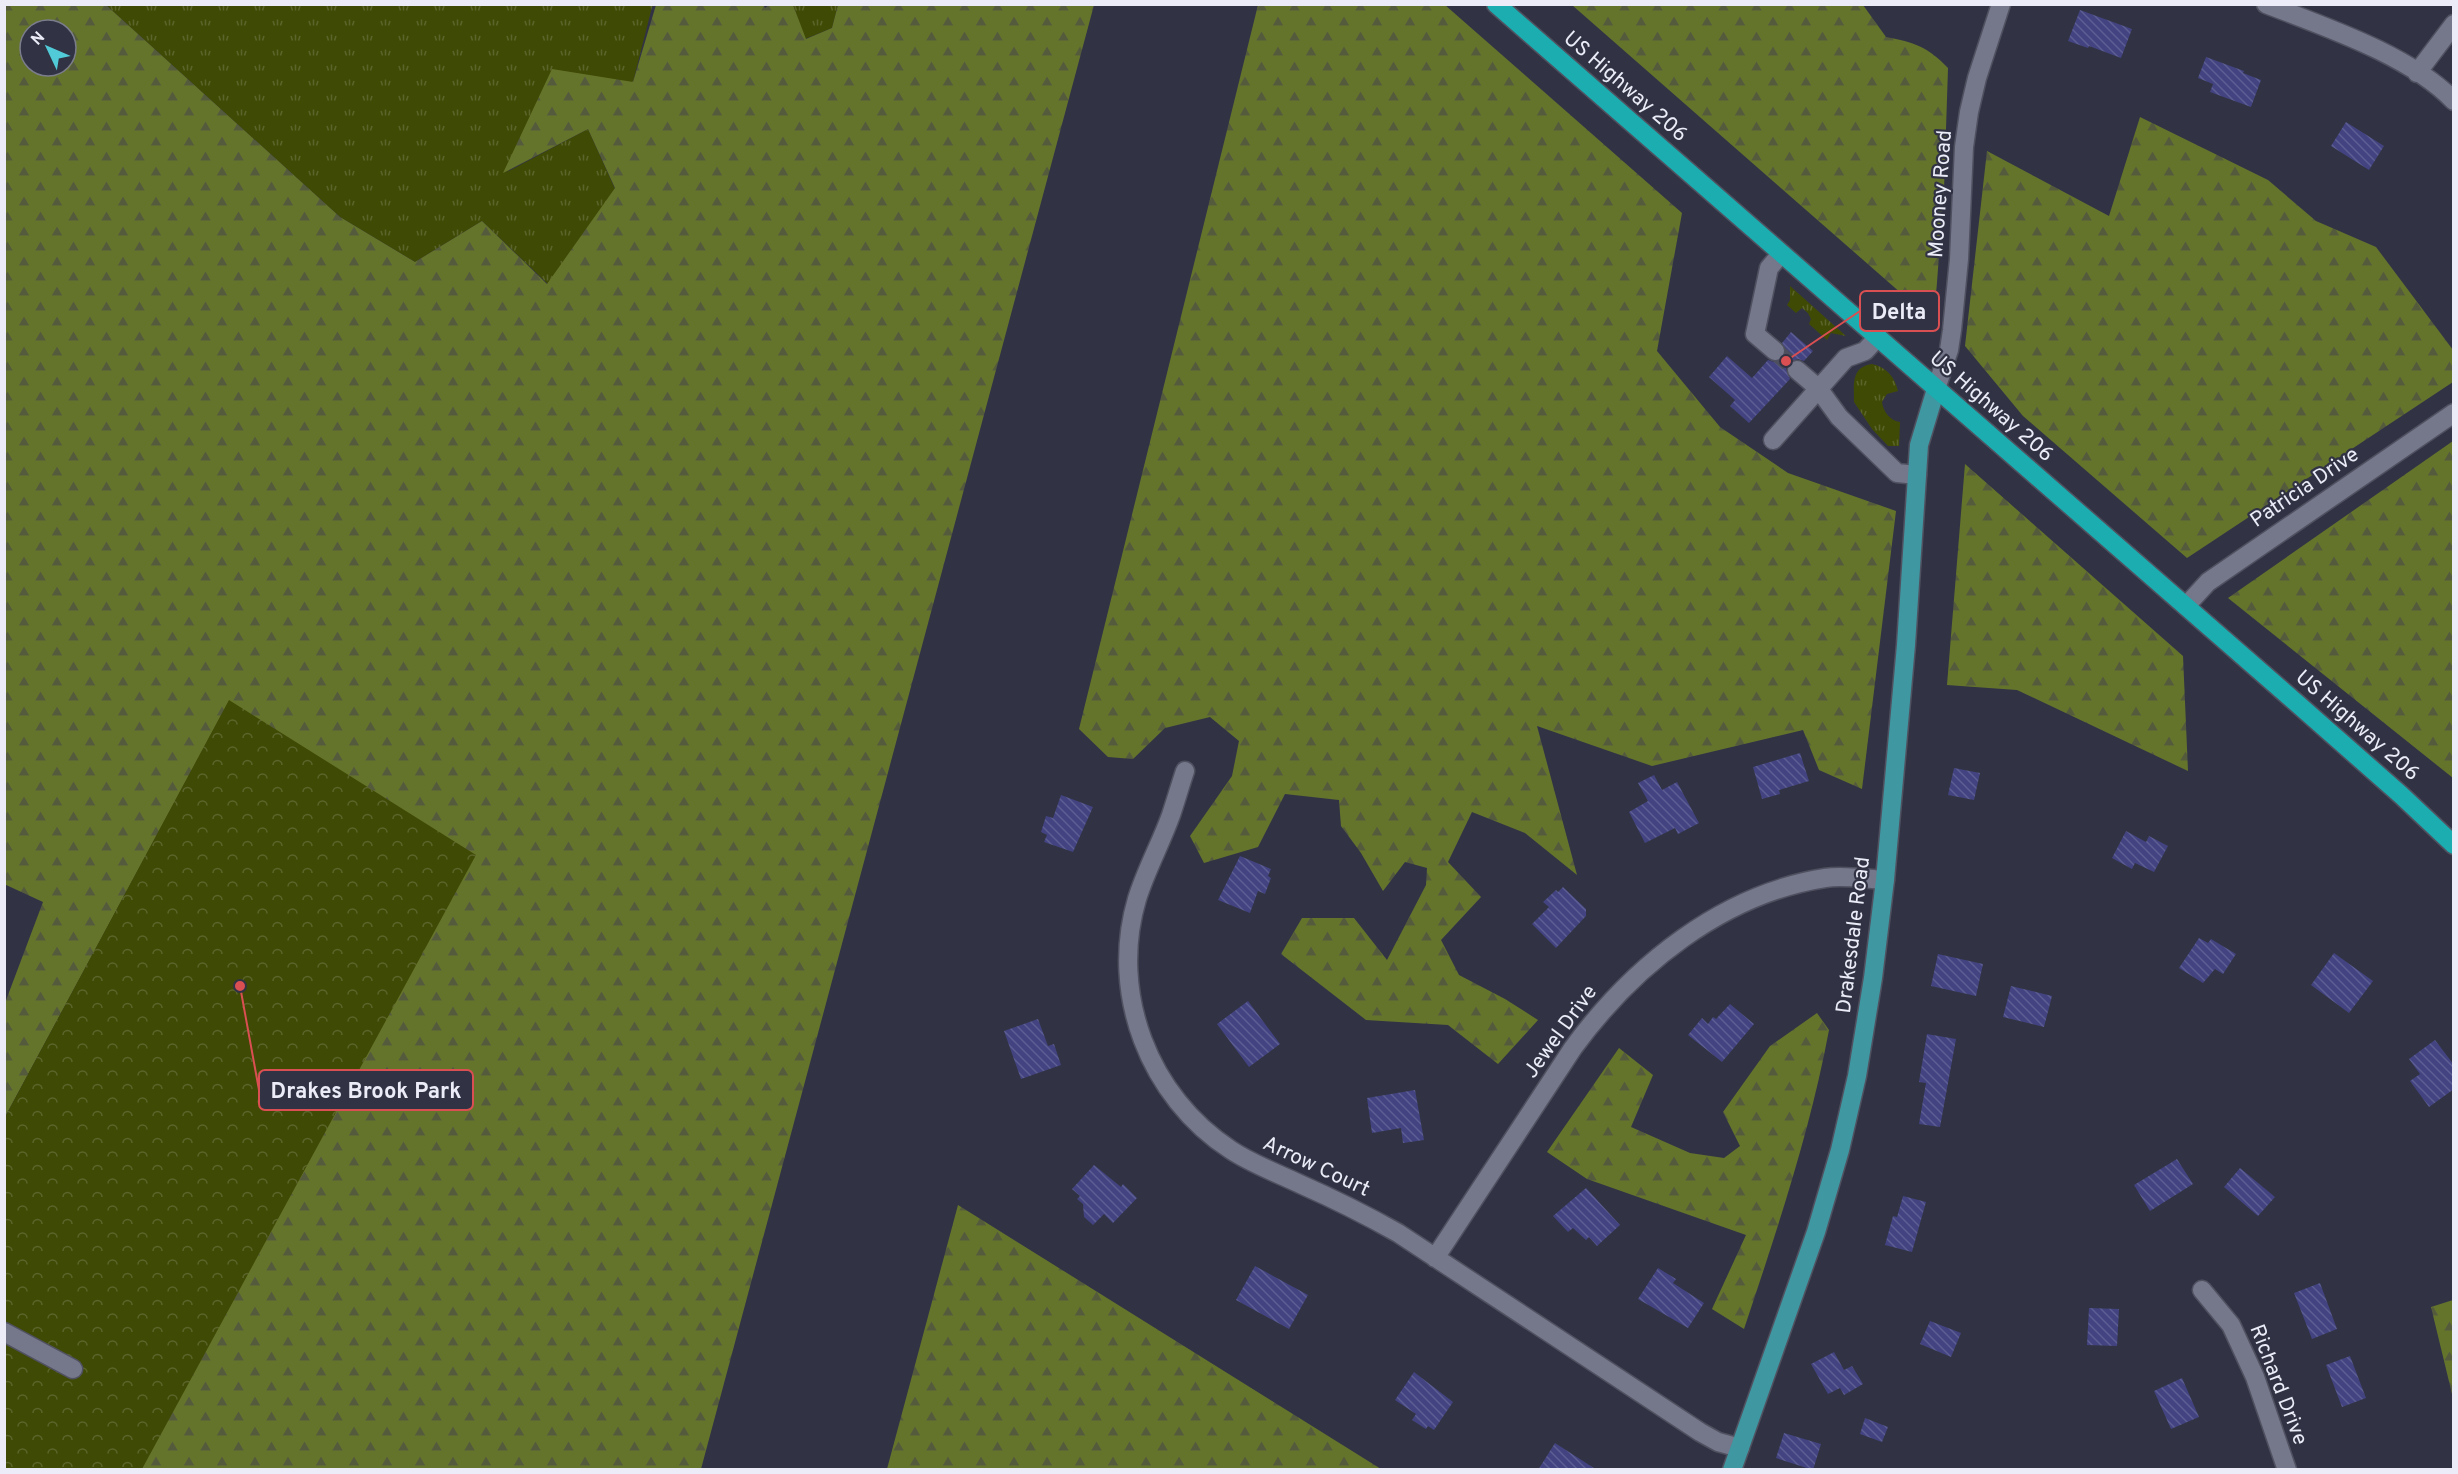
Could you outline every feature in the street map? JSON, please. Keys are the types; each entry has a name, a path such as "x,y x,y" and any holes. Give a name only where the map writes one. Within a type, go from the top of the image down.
{"highway":[{"name":"US Highway 206","path":"1496,4 2186,606 2401,795 2454,845"}],"main road":[{"name":"Drakesdale Road","path":"1732,1470 1816,1232 1842,1141 1862,1052 1884,880 1904,666 1921,436 1936,389"}],"street":[{"name":"Mooney Road","path":"1936,389 1949,350 1952,330 1959,260 1964,147 1969,112 1982,60 2001,4"},
{"path":"2266,4 2345,34 2416,73 2444,91 2454,101"},
{"path":"2416,73 2454,24"},
{"path":"1775,351 1755,334 1769,268 1781,254"},
{"path":"1773,440 1846,358 1865,351 1878,337"},
{"path":"1797,370 1818,388 1839,417 1897,473 1917,475"},
{"name":"Patricia Drive","path":"2186,606 2208,582 2454,412"},
{"name":"Arrow Court","path":"1185,771 1171,814 1137,900 1130,937 1131,997 1137,1023 1150,1057 1164,1084 1182,1108 1200,1126 1231,1150 1360,1212 1436,1258 1700,1432 1718,1442 1740,1448"},
{"name":"Jewel Drive","path":"1436,1258 1594,1019 1640,972 1691,933 1725,913 1758,898 1827,878 1884,880"},
{"name":"Richard Drive","path":"2202,1290 2231,1325 2255,1377 2287,1470"},
{"path":"4,1332 74,1369"}],"green space":[{"path":"763,4 765,8 769,5 793,5 806,39 832,28 838,5 1094,5 701,1469 142,1469 229,701 5,1117 5,1003 43,902 4,884 5,5 106,5 340,217 415,262 482,221 547,284 615,188 588,129 503,173 552,69 633,82 656,5"},
{"path":"106,5 655,5 652,7 633,82 505,173 588,129 615,189 548,284 482,221 415,262 340,217"},
{"path":"793,5 838,5 832,28 805,39"},
{"path":"1258,5 1445,5 1682,213 1657,351 1720,427 1788,473 1896,511 1862,789 1819,770 1803,730 1652,766 1537,726 1577,875 1525,833 1472,812 1448,862 1481,897 1441,940 1459,975 1505,999 1538,1020 1498,1064 1448,1025 1366,1020 1281,954 1302,918 1354,918 1387,960 1426,885 1427,868 1405,862 1383,891 1361,853 1341,826 1339,800 1285,794 1258,847 1204,863 1190,836 1232,776 1239,741 1210,717 1165,728 1133,759 1108,757 1079,729"},
{"path":"1572,5 1863,5 1886,37 1920,47 1941,61 1948,68 1944,189 1934,322"},
{"path":"2140,117 2268,180 2316,221 2376,247 2453,350 2453,382 2187,558 2023,416 1965,346 1987,151 2109,216"},
{"path":"1790,286 1846,336 1831,333 1827,340 1809,324 1811,319 1808,313 1802,308 1796,313 1787,305 1790,300"},
{"path":"1872,364 1886,370 1897,386 1898,391 1887,394 1882,402 1888,415 1900,422 1899,446 1888,446 1872,429 1854,402 1855,377 1860,369"},
{"path":"2453,441 2453,778 2228,598"},
{"path":"1965,464 2183,656 2188,771 2017,690 1947,685"},
{"path":"229,700 476,855 142,1469 5,1470 5,1117"},
{"path":"1817,1013 1829,1030 1821,1068 1792,1181 1744,1329 1712,1309 1746,1235 1587,1179 1547,1152 1619,1048 1653,1075 1631,1127 1690,1153 1724,1158 1740,1146 1723,1112 1770,1046"},
{"path":"958,1205 1381,1469 887,1469"},
{"path":"2454,1300 2453,1398 2431,1307"}],"building":[{"path":"2080,10 2132,29 2121,58 2068,41"},
{"path":"2206,57 2261,80 2251,107 2210,92 2213,84 2198,78"},
{"path":"2346,122 2384,146 2369,170 2331,146"},
{"path":"1791,332 1813,351 1804,361 1798,359 1789,362 1786,369 1790,379 1749,423 1730,406 1735,400 1709,377 1727,356 1752,378 1768,360 1774,362 1783,359 1786,352 1782,343"},
{"path":"1800,753 1809,781 1779,790 1780,794 1762,799 1753,767"},
{"path":"1954,768 1980,773 1974,800 1948,795"},
{"path":"1654,775 1662,790 1677,782 1699,823 1678,834 1675,828 1645,843 1629,812 1648,801 1638,783"},
{"path":"1061,795 1093,807 1073,852 1044,842 1047,835 1041,832 1046,816 1053,818"},
{"path":"2126,831 2146,842 2149,836 2168,846 2154,872 2135,863 2132,869 2112,858"},
{"path":"1240,856 1271,869 1268,876 1271,878 1265,894 1258,891 1250,913 1218,900"},
{"path":"1563,887 1586,909 1586,916 1556,948 1532,924 1549,907 1543,902"},
{"path":"2199,938 2208,943 2211,939 2236,954 2223,974 2215,969 2203,983 2179,968"},
{"path":"2334,953 2373,981 2349,1013 2311,985"},
{"path":"1938,954 1983,964 1976,996 1931,986"},
{"path":"2011,986 2052,996 2044,1027 2003,1017"},
{"path":"1248,1001 1280,1044 1249,1067 1217,1024"},
{"path":"1730,1004 1754,1024 1722,1062 1688,1035 1702,1018 1708,1024 1713,1017 1716,1019"},
{"path":"1038,1019 1048,1046 1054,1044 1061,1065 1021,1079 1004,1031"},
{"path":"1927,1034 1956,1039 1940,1127 1919,1124 1926,1083 1919,1082"},
{"path":"2435,1040 2454,1065 2454,1089 2429,1107 2410,1081 2420,1074 2409,1059"},
{"path":"1415,1090 1424,1140 1403,1143 1401,1128 1372,1133 1367,1098"},
{"path":"2177,1159 2193,1184 2150,1211 2134,1185"},
{"path":"1094,1165 1121,1187 1123,1184 1137,1198 1113,1223 1104,1214 1093,1225 1084,1217 1083,1204 1077,1199 1080,1196 1072,1189"},
{"path":"2240,1168 2275,1197 2258,1216 2224,1187"},
{"path":"1586,1188 1620,1225 1597,1246 1589,1237 1586,1240 1573,1228 1568,1232 1553,1216"},
{"path":"1903,1196 1926,1202 1912,1252 1885,1245 1893,1216 1897,1217"},
{"path":"1255,1266 1308,1295 1289,1329 1236,1300"},
{"path":"1658,1268 1676,1279 1673,1283 1704,1303 1688,1328 1638,1299"},
{"path":"2320,1283 2337,1329 2312,1339 2294,1293"},
{"path":"2089,1308 2119,1309 2117,1346 2087,1345"},
{"path":"1930,1321 1961,1333 1951,1357 1920,1344"},
{"path":"1834,1352 1844,1370 1852,1366 1863,1384 1844,1395 1840,1388 1828,1394 1811,1364"},
{"path":"2350,1356 2366,1398 2342,1407 2326,1365"},
{"path":"1414,1372 1453,1402 1434,1430 1428,1426 1426,1429 1412,1420 1416,1414 1395,1400"},
{"path":"2182,1378 2199,1417 2171,1429 2154,1391"},
{"path":"1865,1418 1888,1427 1882,1442 1860,1434"},
{"path":"1784,1433 1821,1444 1813,1470 1776,1458"},
{"path":"1555,1443 1597,1470 1538,1470"}],"tunnel":[{"path":"1775,351 1797,370"}],"place":[{"name":"Delta","path":"1786,361"},
{"name":"Drakes Brook Park","path":"240,986"}]}
